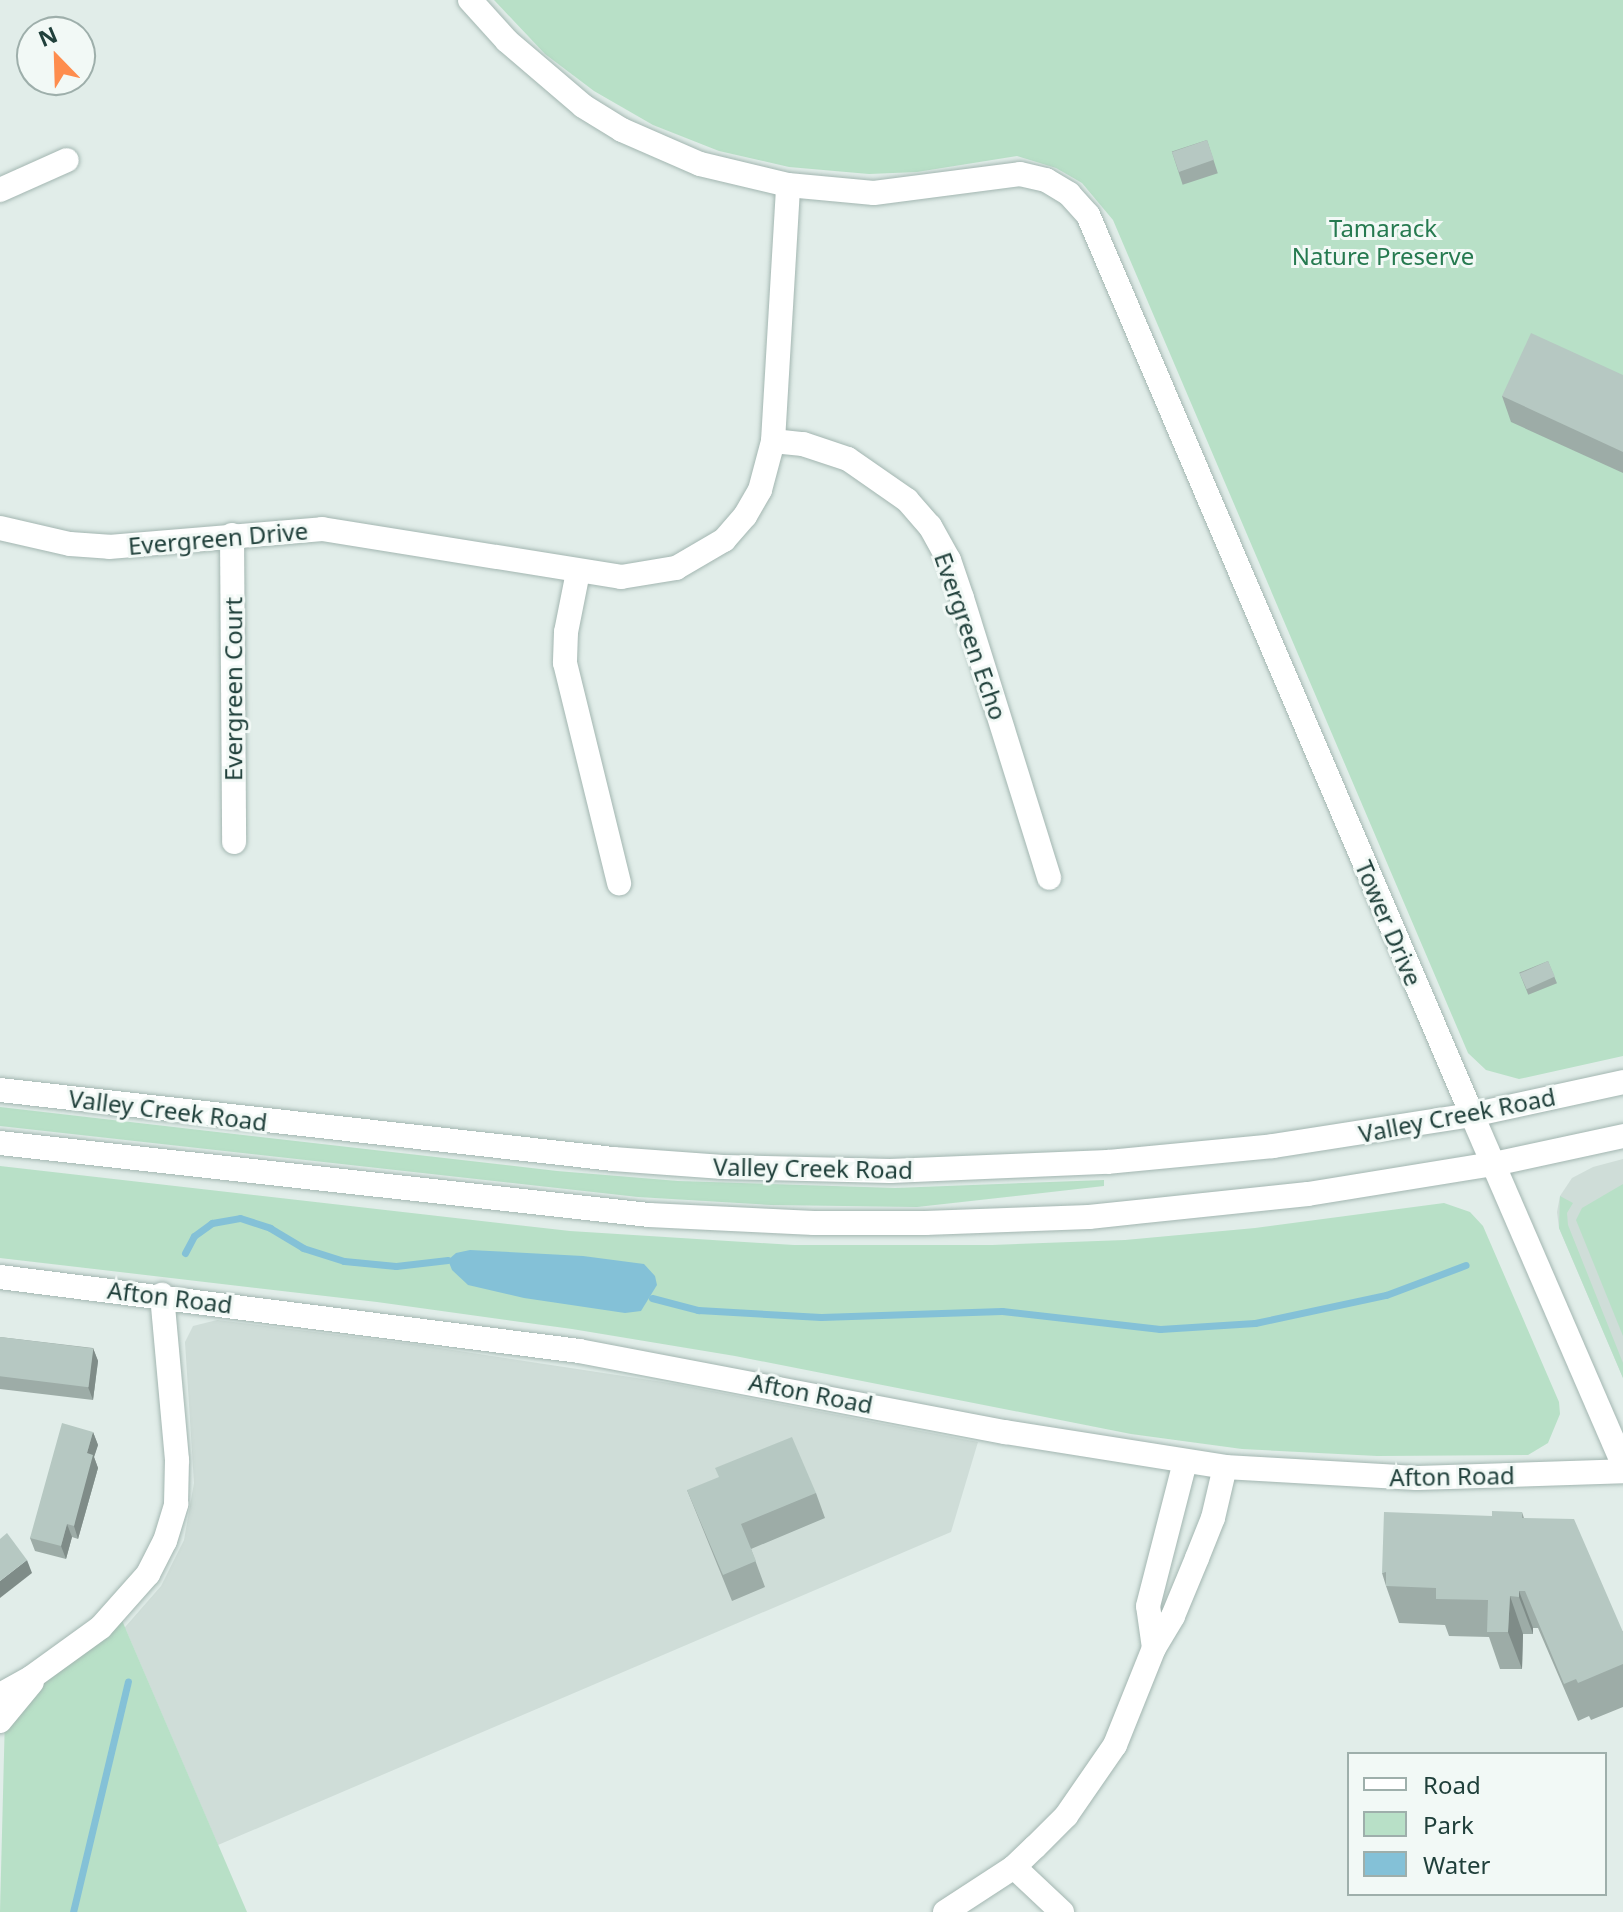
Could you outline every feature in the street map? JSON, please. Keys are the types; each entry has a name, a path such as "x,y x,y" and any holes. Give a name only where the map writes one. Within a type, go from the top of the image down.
{"street":[{"name":"Tower Drive","path":"470,0 546,76 622,130 700,164 788,185 874,193 1020,174 1046,180 1069,194 1088,215 1161,379 1623,1464"},
{"path":"0,190 67,160"},
{"name":"Evergreen Drive","path":"0,528 70,544 109,547 322,529 621,577 650,575 702,556 724,540 745,516 760,490 773,441 788,185"},
{"name":"Evergreen Echo","path":"773,441 803,444 848,459 907,500 930,526 949,560 962,598 1049,878"},
{"name":"Evergreen Court","path":"232,535 234,842"},
{"path":"578,572 566,632 565,663 619,883"},
{"name":"Valley Creek Road","path":"0,1090 559,1154 820,1170 999,1169 1163,1158 1354,1135 1472,1115 1623,1082"},
{"path":"0,1143 594,1210 814,1223 979,1222 1144,1212 1308,1194 1494,1164 1623,1136"},
{"name":"Afton Road","path":"0,1277 162,1295 594,1353 1005,1432 1225,1467 1398,1478 1623,1471"},
{"path":"0,1695 38,1673 89,1636 126,1603 148,1574 165,1541 176,1504 177,1460 162,1295"},
{"path":"1154,1648 1148,1606 1185,1462"},
{"path":"945,1912 1014,1867 1066,1816 1115,1745 1154,1648 1173,1616 1213,1518 1225,1467"},
{"path":"0,1721 38,1673"},
{"path":"1014,1867 1062,1912"}],"shaded area":[{"path":"1623,1159 1623,1378 1559,1228 1557,1212 1560,1196 1572,1178 1593,1167"},
{"path":"217,1320 420,1345 676,1384 978,1442 951,1532 218,1845 126,1630 119,1634 161,1586 184,1540 194,1483 185,1342 193,1326"}],"green space":[{"name":"Tamarack Nature Preserve","path":"494,0 1623,0 1623,1056 1519,1079 1486,1070 1468,1053 1113,220 1082,183 1056,168 1017,156 917,172 869,174 789,167 719,151 653,125 594,91 545,54"},
{"path":"0,1107 557,1171 678,1181 895,1188 1104,1180 1104,1186 917,1207 771,1205 638,1197 0,1126"},
{"path":"0,1166 570,1231 794,1245 992,1245 1125,1240 1255,1228 1444,1203 1470,1212 1483,1226 1559,1402 1560,1414 1548,1443 1528,1455 1377,1456 1242,1449 1131,1434 735,1356 572,1329 377,1302 0,1258"},
{"path":"1623,1184 1623,1336 1576,1220 1582,1208"},
{"path":"1560,1196 1573,1203 1567,1213 1568,1225 1623,1363 1623,1378 1559,1228"},
{"path":"118,1611 247,1912 0,1912 5,1716"}],"water":[{"path":"470,1250 583,1256 644,1264 655,1276 657,1285 641,1311 625,1313 524,1298 468,1285 452,1270 448,1260 456,1253"}],"building":[{"path":"1207,140 1214,160 1179,172 1172,152"},
{"path":"1531,333 1623,375 1623,452 1502,396"},
{"path":"1548,961 1555,977 1527,989 1520,974"},
{"path":"0,1337 93,1348 89,1387 0,1376"},
{"path":"62,1423 93,1432 87,1453 93,1455 74,1526 67,1524 61,1546 30,1538"},
{"path":"792,1437 816,1493 741,1524 756,1561 723,1575 687,1490 719,1477 715,1468"},
{"path":"1492,1511 1522,1512 1522,1518 1574,1519 1623,1632 1623,1664 1578,1683 1576,1679 1564,1684 1525,1591 1519,1591 1519,1597 1510,1596 1508,1632 1487,1632 1488,1600 1436,1599 1436,1588 1386,1586 1386,1572 1382,1573 1384,1512 1492,1516"},
{"path":"7,1533 27,1560 0,1581 0,1539"}],"waterway":[{"path":"185,1253 194,1236 212,1223 240,1218 270,1228 303,1248 344,1261 396,1266 448,1260"},
{"path":"652,1298 698,1310 821,1317 1002,1311 1160,1329 1255,1323 1386,1295 1466,1265"},
{"path":"73,1912 128,1681"}]}
